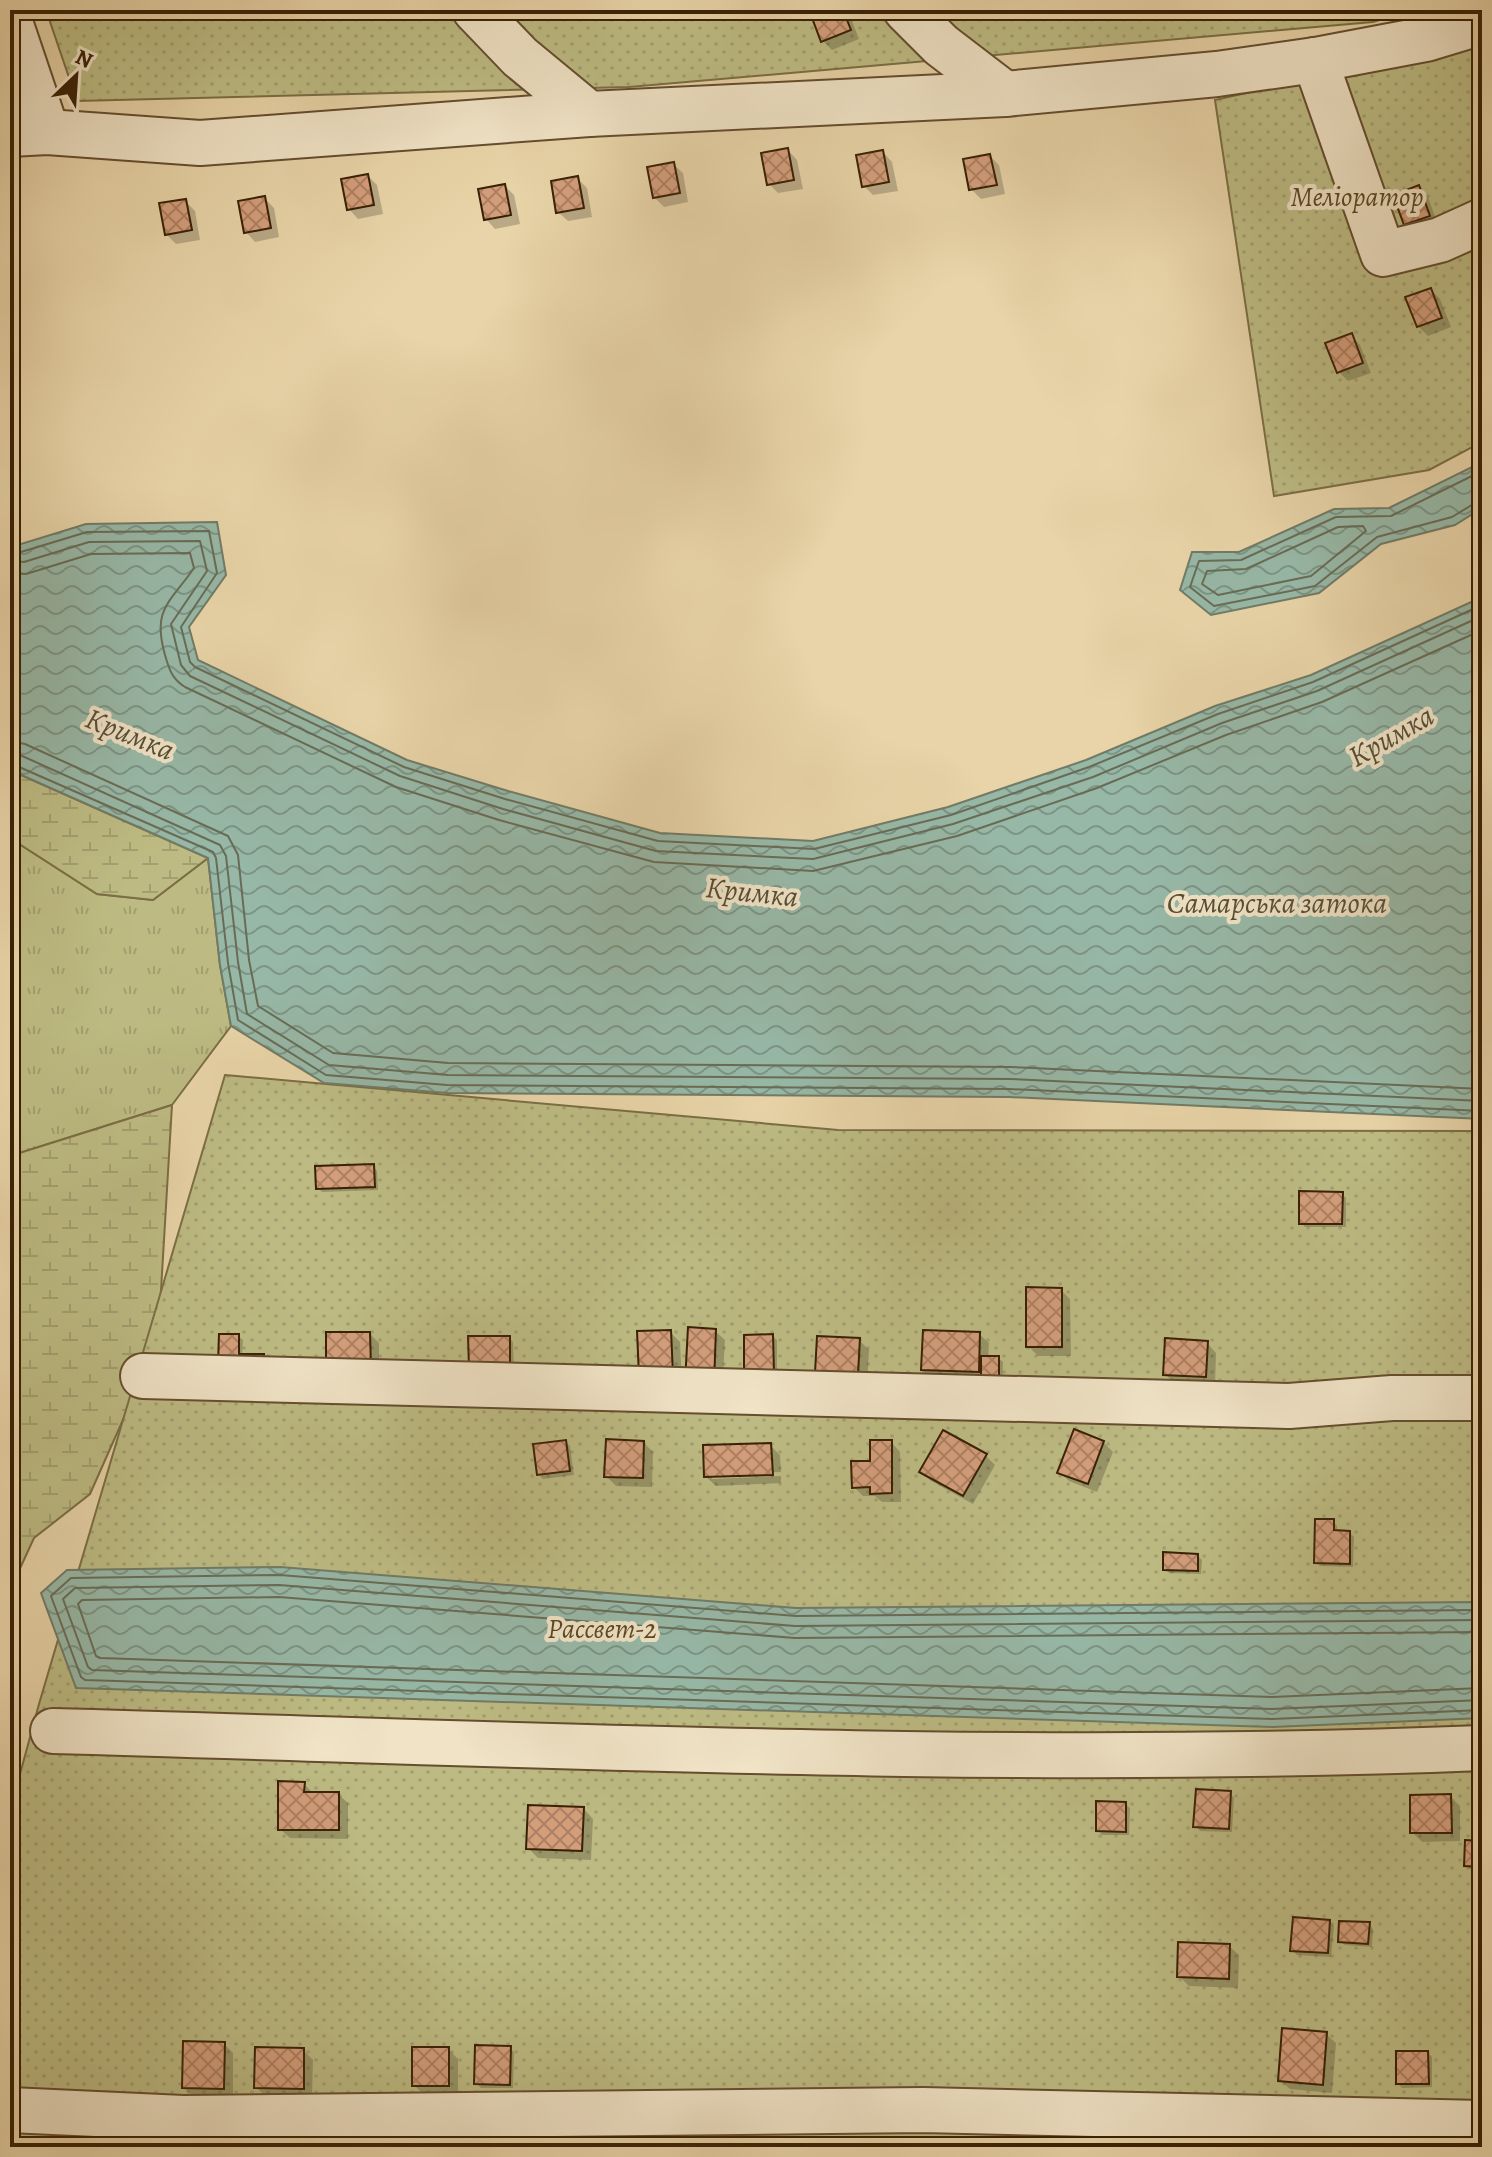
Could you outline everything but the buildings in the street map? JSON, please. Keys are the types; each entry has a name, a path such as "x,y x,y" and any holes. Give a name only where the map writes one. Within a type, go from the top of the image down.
{"street":[{"path":"475,10 520,57 589,114"},
{"path":"906,10 941,45 1005,94"},
{"path":"10,22 29,133 200,143 589,114 1005,94 1217,74 1315,60 1379,27 1426,39 1482,22"},
{"path":"1315,60 1383,254 1440,240 1482,221"},
{"path":"143,1376 1289,1406 1392,1398 1482,1398"},
{"path":"53,1731 993,1757 1482,1748"},
{"path":"10,2110 183,2118 923,2110 1482,2123"}],"green space":[{"path":"46,10 1412,10 1373,22 629,87 77,101"},
{"name":"Меліоратор","path":"1482,40 1482,442 1429,470 1274,496 1215,100"},
{"path":"10,770 208,858 153,900 97,894 10,838"},
{"path":"10,838 97,894 153,900 208,858 220,965 231,1026 172,1105 10,1156"},
{"name":"Рассвет-2","path":"225,1075 838,1130 1482,1131 1482,2147 10,2147 10,1811"},
{"path":"172,1105 158,1341 90,1494 34,1538 11,1588 10,1612 10,1156"}],"water":[{"path":"1482,462 1482,508 1455,525 1381,544 1319,593 1211,615 1180,590 1192,552 1239,552 1334,509 1389,508"},
{"name":"Самарська затока","path":"217,522 226,575 189,627 198,660 407,760 660,833 813,841 948,807 1086,760 1215,706 1311,675 1482,597 1482,1119 1009,1097 447,1093 324,1083 231,1026 220,965 208,858 10,770 10,539 18,545 86,524"},
{"path":"280,1567 796,1608 1482,1602 1482,1718 1273,1727 76,1688 41,1593 67,1570"}],"water label":[{"name":"Кримка","path":"130,734"},
{"name":"Кримка","path":"1391,736"},
{"name":"Кримка","path":"752,892"}]}
